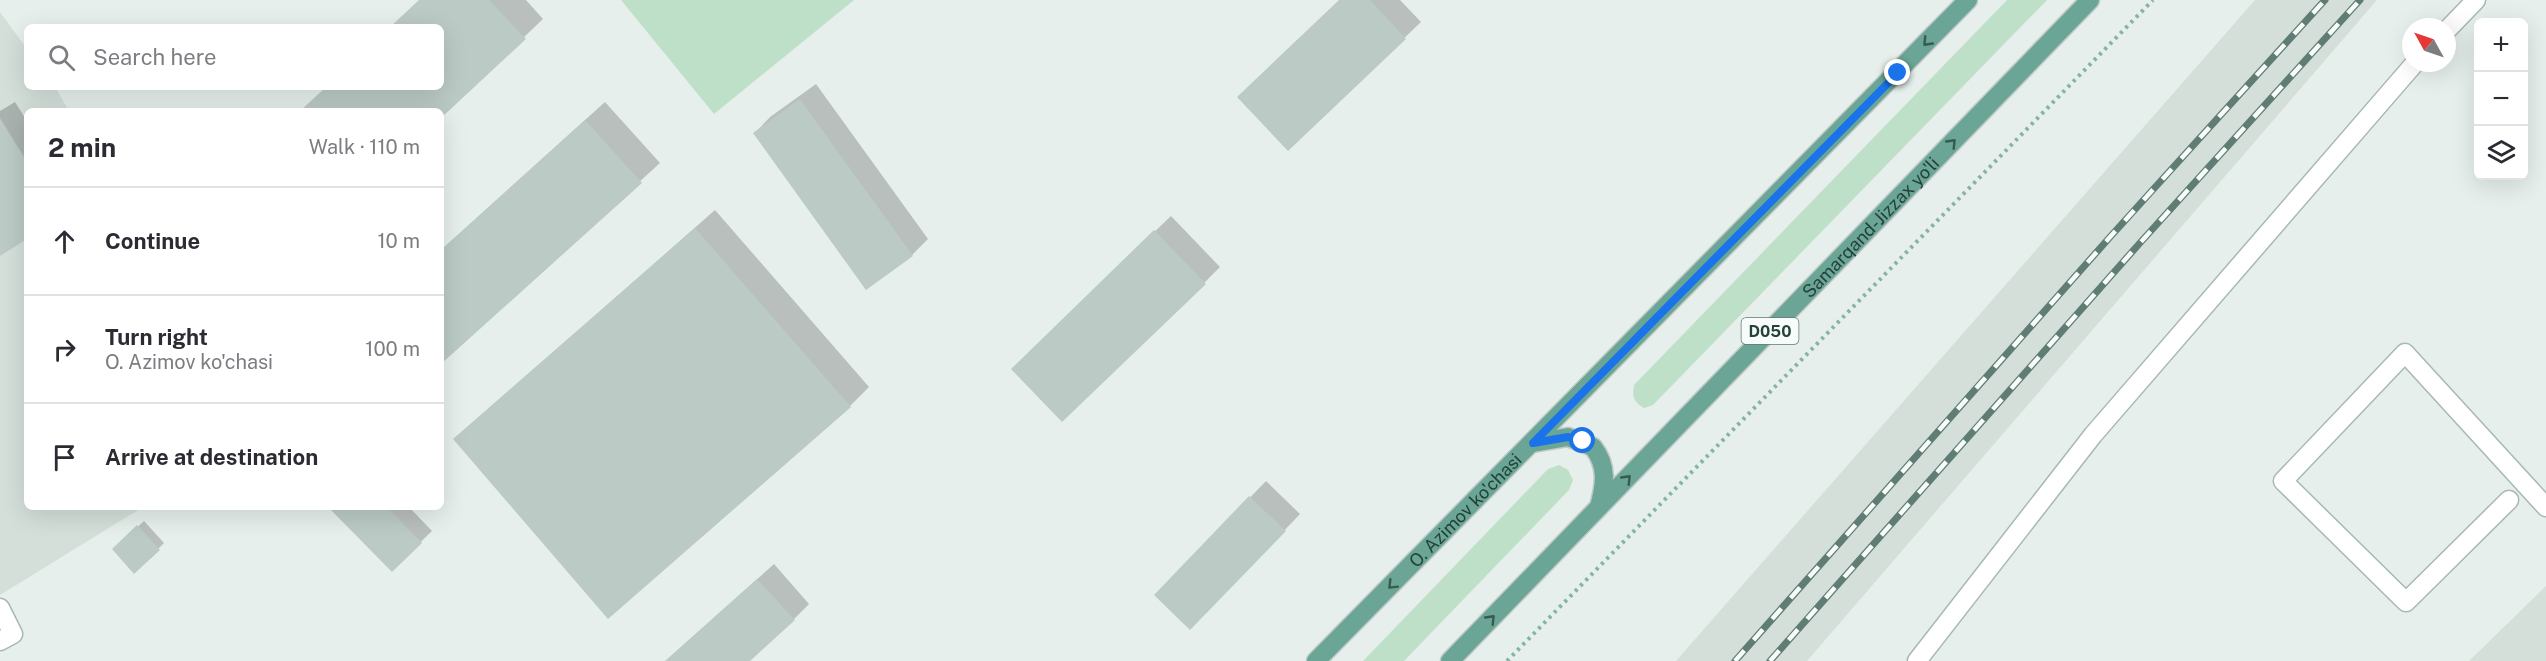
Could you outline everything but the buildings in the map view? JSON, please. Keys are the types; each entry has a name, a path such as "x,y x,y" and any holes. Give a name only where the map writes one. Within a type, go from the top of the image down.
{"main road":[{"name":"O. Azimov ko'chasi","path":"1316,661 1968,0"},
{"name":"Samarqand-Jizzax yo'li","path":"1450,661 2090,0"},
{"path":"1533,443 1568,437 1593,447 1604,468 1605,483 1598,509"}],"street":[{"path":"2456,21 2476,0"},
{"path":"1917,661 2093,435 2407,72"},
{"path":"2509,500 2406,602 2283,481 2405,352 2546,507"},
{"path":"0,608 13,633 0,641"}],"path":[{"path":"1507,661 2153,0"}],"shaded area":[{"path":"2255,0 2377,0 1807,661 1676,661"},
{"path":"0,12 24,45 24,90 57,90 67,108 24,108 24,510 138,510 0,595"},
{"path":"2546,586 2546,661 2469,661"}],"green space":[{"path":"621,0 854,0 714,114"},
{"path":"2007,0 2047,0 1653,405 1644,408 1635,401 1634,385"},
{"path":"1559,465 1568,470 1573,480 1569,490 1404,661 1363,661 1548,469"}],"railway":[{"path":"1735,661 2110,237 2325,0"},
{"path":"1770,661 2139,244 2360,0"}],"route":[{"path":"1583,441 1568,437 1533,443 1898,73"}]}
